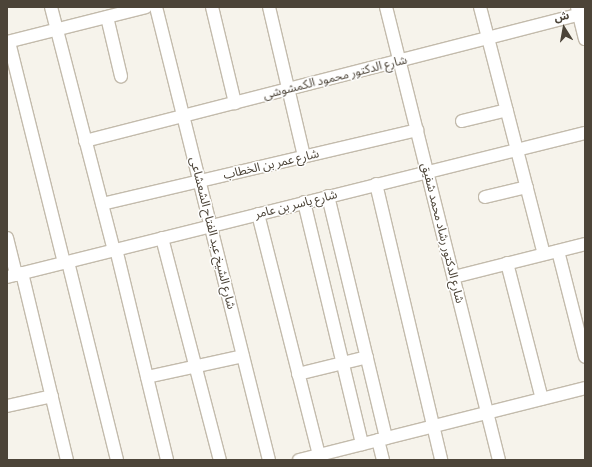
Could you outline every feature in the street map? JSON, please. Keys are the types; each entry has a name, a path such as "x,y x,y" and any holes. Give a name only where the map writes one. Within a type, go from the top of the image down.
{"street":[{"path":"51,7 85,141 115,250 167,460"},
{"path":"117,460 8,42 146,7"},
{"name":"شارع الشيخ عبد الفتاح الشعشاعى","path":"156,7 269,460"},
{"path":"212,7 235,103"},
{"path":"269,7 304,156"},
{"name":"شارع الدكتور رشاد محمد شفيق","path":"386,7 499,460"},
{"path":"480,7 544,254"},
{"path":"580,12 585,39"},
{"name":"شارع الدكتور محمود الكمشوشى","path":"85,141 488,38 580,12"},
{"path":"107,17 121,76"},
{"path":"462,121 507,110"},
{"name":"شارع عمر بن الخطاب","path":"102,204 417,130"},
{"name":"شارع ياسر بن عامر","path":"15,275 585,132"},
{"path":"376,184 442,460"},
{"path":"485,197 527,187"},
{"path":"328,196 367,357 382,439 383,460"},
{"path":"304,202 362,444"},
{"path":"258,214 298,374 323,456"},
{"path":"7,238 15,275 52,396 67,460"},
{"path":"162,238 220,460"},
{"path":"454,277 585,244"},
{"path":"558,250 585,357"},
{"path":"508,263 542,399"},
{"path":"147,377 243,356"},
{"path":"298,374 367,357"},
{"path":"299,460 323,456 362,444 585,388"},
{"path":"7,406 52,396"}]}
